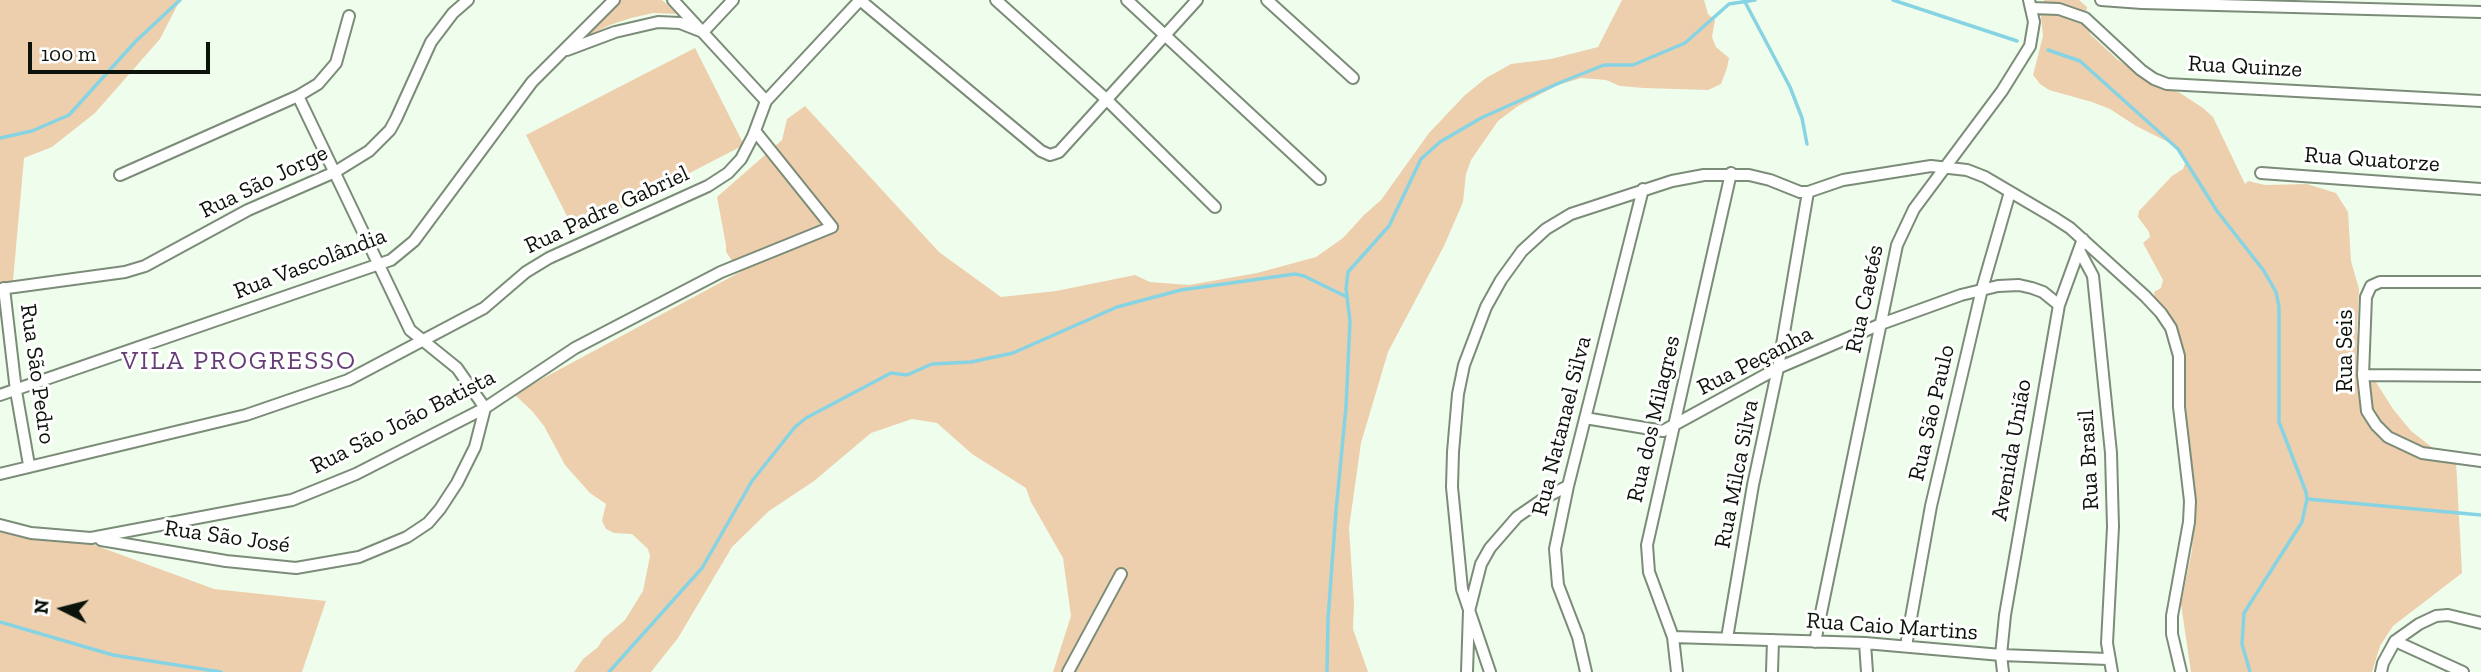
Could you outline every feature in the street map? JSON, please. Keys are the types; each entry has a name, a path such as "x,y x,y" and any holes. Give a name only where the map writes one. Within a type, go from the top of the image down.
{"street":[{"name":"Rua São Jorge","path":"2,288 125,272 145,266 248,210 335,172 369,151 390,130 431,42 453,13 468,0"},
{"name":"Rua Vascolândia","path":"0,395 391,260 414,241 532,82 614,0"},
{"path":"673,0 766,101 860,0 1041,151 1050,155 1059,152 1198,0"},
{"path":"703,32 733,0"},
{"path":"996,0 1106,99 1215,207"},
{"path":"1128,0 1320,178"},
{"path":"1268,0 1353,78"},
{"path":"2101,0 2481,12"},
{"name":"Rua Quinze","path":"2031,4 2059,9 2085,18 2141,70 2167,84 2481,101"},
{"name":"Rua Caetés","path":"1815,642 1891,266 1903,228 1914,209 2002,91 2030,46 2034,22 2031,4"},
{"path":"120,175 318,85 336,63 349,16"},
{"path":"561,52 615,32 658,22 680,23 703,32"},
{"path":"298,96 410,330 457,368 485,408"},
{"name":"Rua Padre Gabriel","path":"0,474 246,415 348,380 484,309 516,279 549,258 708,186 728,173 741,159 766,101"},
{"name":"Rua São João Batista","path":"0,525 31,533 91,538 292,500 356,474 485,408 575,348 721,272 832,227 755,131"},
{"path":"1490,672 1462,589 1452,488 1453,452 1458,394 1464,365 1500,280 1522,251 1546,229 1571,214 1643,188 1693,177 1731,173 1760,177 1800,192 1808,192 1843,180 1915,168 1948,166 1967,170 2053,216 2081,244 2161,313 2171,328 2179,356 2179,407 2190,501 2189,522 2172,616 2172,634 2181,672"},
{"name":"Rua dos Milagres","path":"1677,672 1673,638 1649,572 1647,545 1731,173"},
{"name":"Rua Quatorze","path":"2261,173 2481,189"},
{"name":"Rua Natanael Silva","path":"1586,672 1578,637 1558,585 1555,567 1559,528 1643,188"},
{"name":"Rua Milca Silva","path":"1727,638 1753,485 1779,369 1808,192"},
{"name":"Rua São Paulo","path":"1906,646 1931,506 1982,289 2010,192"},
{"name":"Avenida União","path":"2003,672 2001,655 2005,615 2059,305 2081,244"},
{"name":"Rua Brasil","path":"2081,244 2095,287 2111,453 2113,527 2107,634 2108,659 2112,672"},
{"name":"Rua Seis","path":"2481,282 2380,282 2371,286 2366,297 2363,374 2367,411 2388,437 2422,453 2481,461"},
{"name":"Rua Peçanha","path":"1586,418 1653,430 1673,427 1779,369 1881,324 1982,289 2019,285 2043,292 2059,305"},
{"name":"Rua São Pedro","path":"2,288 29,466"},
{"path":"2363,374 2481,376"},
{"name":"Rua São José","path":"91,538 226,561 296,568 359,557 407,537 428,523 440,509 475,447 485,408"},
{"path":"1467,672 1469,611 1481,564 1490,548 1517,517 1568,486"},
{"path":"1068,672 1121,574"},
{"path":"2381,672 2395,641 2402,634 2436,616 2455,616 2481,624"},
{"name":"Rua Caio Martins","path":"1673,638 1865,643 2001,655 2108,659"},
{"path":"1772,672 1773,640"},
{"path":"2395,641 2463,672"},
{"path":"1865,643 1867,672"}],"shaded area":[{"path":"0,0 180,0 160,39 95,113 52,147 24,158 13,281 0,284"},
{"path":"619,0 662,0 678,14 653,13 631,18 585,37"},
{"path":"1622,0 1704,0 1708,14 1715,20 1712,37 1716,47 1729,58 1721,84 1708,90 1644,88 1581,78 1558,85 1518,106 1498,121 1471,160 1466,174 1463,202 1444,246 1388,352 1361,443 1349,528 1353,629 1368,672 1053,672 1071,616 1063,558 1031,502 1026,488 972,454 937,423 912,419 871,433 814,481 769,511 732,547 678,638 651,672 574,672 583,659 625,620 643,591 650,556 648,549 632,534 614,533 606,529 602,521 606,504 590,493 565,465 544,426 514,394 740,272 726,252 717,197 782,140 787,119 805,106 939,252 1001,297 1056,291 1135,275 1150,282 1189,285 1257,273 1316,257 1343,238 1381,200 1429,133 1465,95 1486,78 1511,64 1551,59 1598,47"},
{"path":"2044,0 2079,0 2087,7 2085,24 2091,35 2117,59 2146,80 2180,93 2213,117 2245,184 2248,181 2265,185 2307,184 2336,193 2348,212 2351,261 2359,289 2357,333 2372,376 2411,431 2433,448 2456,460 2462,573 2393,626 2380,646 2372,672 2191,672 2181,604 2192,550 2194,510 2184,376 2155,300 2154,292 2161,288 2163,280 2143,243 2150,237 2138,217 2139,211 2172,176 2183,169 2186,161 2174,145 2110,109 2049,90 2040,84 2033,75 2043,36 2041,17"},
{"path":"695,48 744,145 575,232 526,135"},
{"path":"0,528 81,540 214,589 326,601 302,672 0,672"}],"waterway":[{"path":"0,138 32,131 69,115 135,42 180,0"},
{"path":"1327,672 1328,619 1346,407 1350,321 1346,289 1348,272 1389,226 1421,159 1440,142 1481,118 1559,83 1604,65 1633,65 1685,43 1729,4 1755,0"},
{"path":"1893,0 2017,41"},
{"path":"1745,2 1790,87 1802,118 1807,144"},
{"path":"2048,50 2080,61 2178,149 2217,211 2264,271 2276,292 2279,307 2279,422 2307,499 2302,522 2244,613 2242,644 2250,672"},
{"path":"609,672 702,568 752,481 795,427 806,418 891,373 907,375 932,364 971,362 1013,353 1117,307 1181,290 1295,274 1347,297"},
{"path":"2307,499 2481,515"},
{"path":"0,622 113,655 221,672"}],"district":[{"name":"VILA PROGRESSO","path":"239,362"}]}
